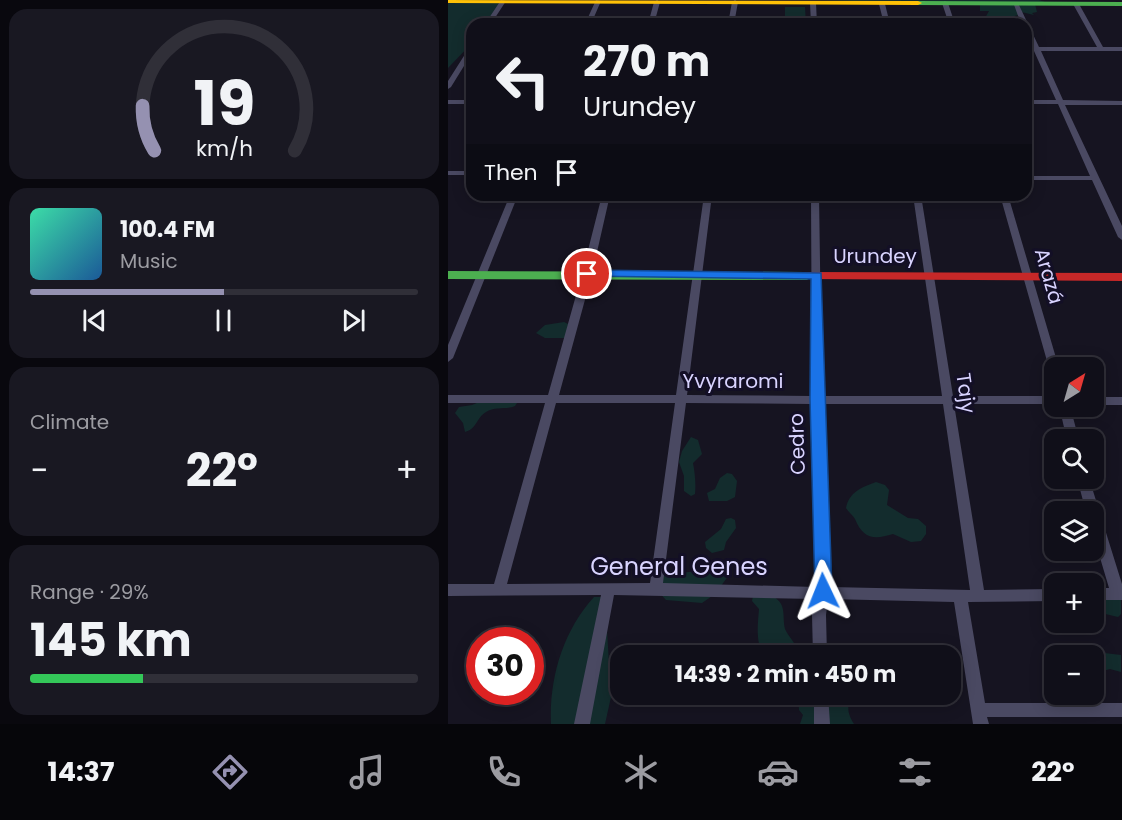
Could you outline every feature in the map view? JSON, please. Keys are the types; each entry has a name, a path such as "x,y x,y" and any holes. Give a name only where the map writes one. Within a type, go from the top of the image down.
{"street":[{"path":"448,1 1122,4"},
{"path":"492,18 502,1"},
{"path":"591,18 598,1"},
{"path":"653,18 657,2"},
{"path":"734,18 741,2"},
{"path":"813,3 814,18"},
{"path":"945,3 950,18"},
{"path":"1015,3 1022,18"},
{"path":"882,4 886,18"},
{"path":"1076,4 1101,49"},
{"path":"1032,40 1093,178 1122,237"},
{"path":"1032,49 1122,49"},
{"path":"448,87 466,58"},
{"path":"448,102 466,102"},
{"path":"1032,102 1122,103"},
{"path":"448,173 466,173"},
{"path":"1032,178 1093,178"},
{"path":"448,358 512,201"},
{"path":"499,589 587,274 605,201"},
{"path":"656,589 683,399 707,201"},
{"name":"Cedro","path":"815,201 817,399 823,591 819,615 820,645"},
{"name":"Tajy","path":"918,201 946,399 978,596"},
{"name":"Arazá","path":"1006,201 1051,357"},
{"name":"Urundey","path":"448,275 1122,277"},
{"name":"Yvyraromi","path":"448,399 1044,400"},
{"path":"1104,401 1122,401"},
{"path":"1104,546 1120,594 1104,594"},
{"path":"582,724 609,589"},
{"name":"General Genes","path":"448,590 656,589 823,591 960,596 1044,595"},
{"path":"960,596 980,717 1122,710"},
{"path":"821,705 822,724"}],"green space":[{"path":"448,0 503,1 492,18 466,18 466,49 448,68"},
{"path":"821,0 1039,0 1045,2 1035,4 1037,12 1032,13 1034,15 1017,11 1019,15 1011,18 985,18 989,11 980,11 980,5"},
{"path":"785,7 805,7 806,18 785,18"},
{"path":"564,322 568,324 567,338 545,338 536,333 545,325"},
{"path":"496,395 517,403 512,407 486,412 469,431 465,432 463,423 455,413 459,407 472,405"},
{"path":"691,437 698,440 702,454 693,463 695,494 691,496 684,491 684,476 679,462 682,451"},
{"path":"727,473 732,474 737,481 735,497 727,501 709,501 707,493 715,489 720,478"},
{"path":"876,482 885,485 889,490 887,505 908,518 918,519 926,526 926,534 921,541 911,542 893,534 880,537 870,536 858,526 846,508 848,502 857,491"},
{"path":"726,519 735,520 736,528 726,542 724,550 712,553 706,548 705,542 721,529"},
{"path":"718,567 728,570 729,575 715,594 702,603 666,600 656,589 660,576 711,570"},
{"path":"1121,590 1121,614 1118,617 1104,614 1104,593"},
{"path":"753,596 774,597 778,600 783,611 785,629 793,645 760,645 759,609 752,601"},
{"path":"594,597 605,597 610,702 605,724 551,724 553,690 560,656 583,610"},
{"path":"1104,653 1121,655 1121,672 1110,669 1104,671"},
{"path":"799,705 849,705 848,710 854,724 800,724 803,715"}],"traffic: fast":[{"path":"918,3 1122,4"},
{"path":"448,275 807,276"}],"traffic: slow":[{"path":"448,1 918,3"}],"traffic: jam":[{"path":"807,276 1122,277"}],"route":[{"path":"587,274 817,275 817,399 823,591"}]}
